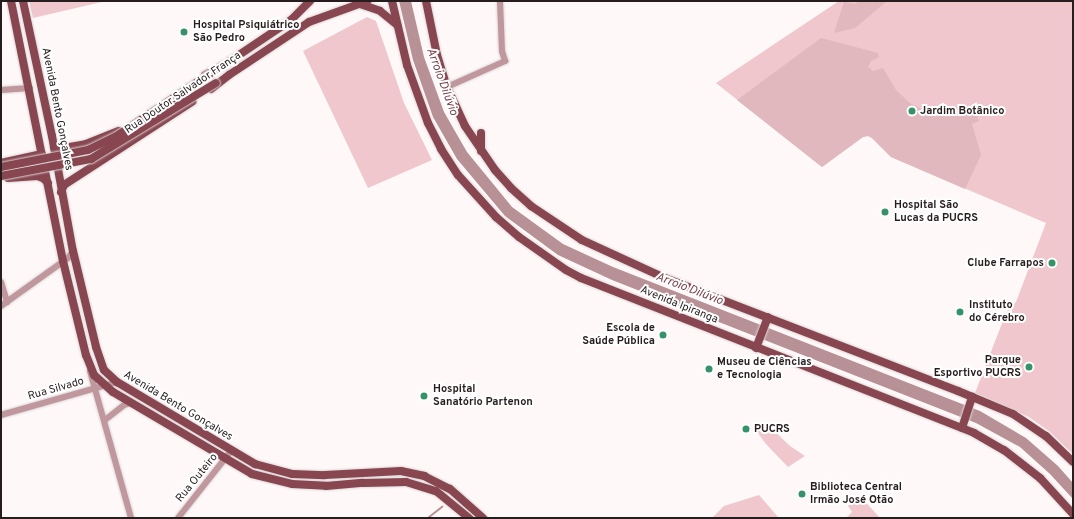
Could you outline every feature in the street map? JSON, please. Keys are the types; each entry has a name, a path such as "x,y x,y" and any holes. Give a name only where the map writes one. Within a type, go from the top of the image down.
{"main road":[{"name":"Avenida Bento Gonçalves","path":"12,1 64,261 86,355 94,375 104,386 130,403 252,474 292,484 326,486 406,482 425,487 446,498 469,518"},
{"name":"Avenida Bento Gonçalves","path":"23,1 54,147 61,192 73,251 96,347 104,370 116,382 255,464 292,474 325,475 401,471 424,476 450,489 483,518"},
{"name":"Rua Doutor Salvador França","path":"54,147 58,149 86,144 113,134 210,71 224,65 291,20 310,1"},
{"name":"Avenida Ipiranga","path":"392,1 406,65 428,123 441,149 458,175 496,217 519,238 566,270 581,278 963,425 1004,450 1040,478 1073,514"},
{"name":"Rua Doutor Salvador França","path":"61,192 64,185 216,86 229,75 309,22 363,2"},
{"path":"363,2 380,11 397,25"},
{"name":"Avenida Ipiranga","path":"427,3 437,56 447,87 481,151 511,188 531,206 582,240 665,278 767,321 971,400 1013,414 1046,436 1073,462"},
{"path":"1,167 88,150 115,137 224,65"},
{"path":"1,176 92,159 229,75"},
{"path":"481,133 481,151"},
{"path":"86,144 83,152 85,159 94,166"},
{"path":"1,163 42,154"},
{"path":"14,160 20,169 17,177"},
{"path":"1,179 37,176 44,178 48,183"},
{"path":"757,345 767,321"},
{"path":"963,425 971,400"}],"street":[{"path":"447,87 505,61 502,52 500,1"},
{"path":"1,90 30,88"},
{"path":"1,306 64,261 73,251"},
{"path":"1,282 7,302"},
{"path":"86,355 131,518"},
{"name":"Rua Silvado","path":"1,415 116,382"},
{"path":"105,420 124,405 130,403"},
{"name":"Rua Outeiro","path":"178,518 231,451"}],"shaded area":[{"path":"29,1 106,1 33,18"},
{"name":"Arroio Dilúvio","path":"399,1 411,1 424,57 444,112 467,152 512,207 563,244 613,267 980,411 1026,438 1058,466 1073,483 1073,499 1050,474 1020,447 976,423 612,280 558,255 505,216 457,159 433,117 413,60"},
{"name":"Jardim Botânico","path":"839,1 1073,1 1073,454 1049,431 1029,417 975,393 1006,313 1016,302 1046,223 891,157 872,138 868,136 863,137 822,167 716,83"},
{"path":"858,1 887,1 855,28 834,33 844,2 856,4"},
{"path":"367,17 376,21 404,103 432,160 368,188 303,51"},
{"path":"821,38 878,53 879,57 871,61 868,67 873,71 883,68 896,90 910,103 923,110 974,106 979,121 972,124 981,155 965,189 891,157 872,138 868,136 863,137 822,167 737,100"},
{"path":"766,423 790,446 805,456 788,467 766,444 757,432"},
{"path":"759,495 779,518 712,518 724,506"},
{"path":"861,497 880,518 846,518 852,512 848,506"}],"waterway":[{"path":"428,518 442,507"}],"place":[{"name":"Hospital Psiquiátrico São Pedro","path":"184,32"},
{"name":"Jardim Botânico","path":"912,111"},
{"name":"Hospital São Lucas da PUCRS","path":"885,212"},
{"name":"Clube Farrapos","path":"1052,263"},
{"name":"Instituto do Cérebro","path":"960,312"},
{"name":"Escola de Saúde Pública","path":"663,335"},
{"name":"Parque Esportivo PUCRS","path":"1029,367"},
{"name":"Museu de Ciências e Tecnologia","path":"709,369"},
{"name":"Hospital Sanatório Partenon","path":"424,396"},
{"name":"PUCRS","path":"746,429"},
{"name":"Biblioteca Central Irmão José Otão","path":"802,494"}]}
